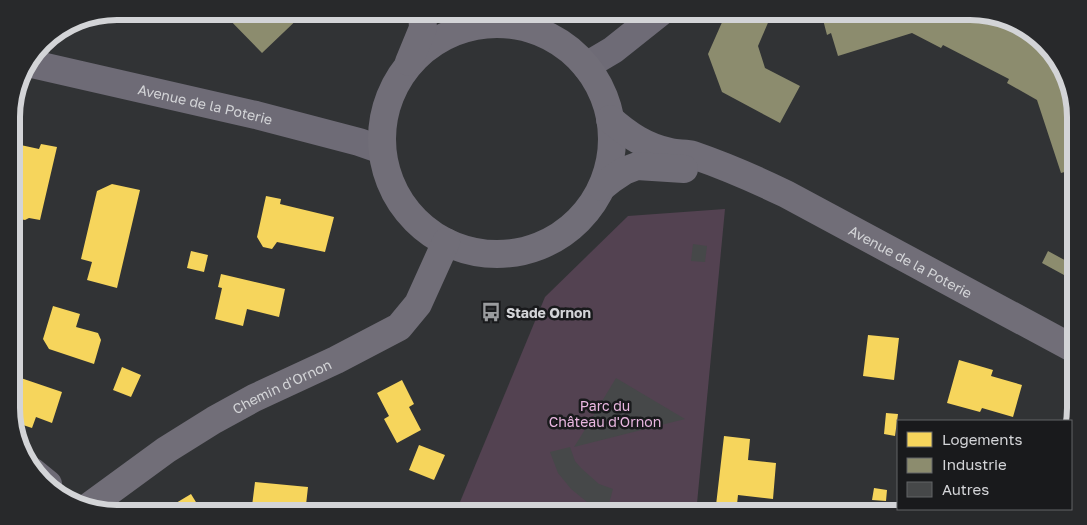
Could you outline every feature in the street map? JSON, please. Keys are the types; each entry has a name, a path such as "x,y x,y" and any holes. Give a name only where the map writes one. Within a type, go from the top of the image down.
{"street":[{"path":"409,64 423,28 423,20"},
{"path":"525,20 571,51 586,66 597,82 605,100 610,119 612,136 608,171 602,187 588,210 556,238 537,247 516,252 480,253 462,249 429,232 414,220 392,188 385,170 382,150 382,127 386,104 395,83 409,64 425,48 444,36 465,28 488,24 510,24 525,20"},
{"path":"586,66 613,50 651,20"},
{"name":"Avenue de la Poterie","path":"35,65 256,115 359,142 382,150"},
{"name":"Avenue de la Poterie","path":"610,119 640,142 655,149 672,153 690,154 745,174 786,194 1067,345"},
{"name":"Avenue de la Poterie","path":"602,187 612,178 637,166 745,174"},
{"name":"Chemin d'Ornon","path":"95,502 166,450 214,420 254,398 336,360 399,327 418,304 446,242"}],"green space":[{"name":"Parc du Château d'Ornon","path":"725,209 697,505 459,505 545,297 628,216"}],"building: Logements":[{"path":"41,144 57,147 40,220 29,218 25,220 20,219 20,145 39,149"},
{"path":"112,184 140,190 117,288 87,280 92,262 81,259 97,191"},
{"path":"266,196 281,199 280,204 334,217 325,252 277,242 272,249 263,247 257,237"},
{"path":"191,251 208,255 204,272 187,268"},
{"path":"221,274 285,289 279,317 247,309 243,326 215,319 222,288 218,287"},
{"path":"53,306 80,314 76,327 98,333 101,340 94,364 49,349 43,339"},
{"path":"868,335 899,338 894,380 863,376"},
{"path":"959,360 993,370 991,376 1022,385 1013,417 982,408 980,412 947,403"},
{"path":"122,367 141,375 131,397 113,390"},
{"path":"20,378 62,392 52,423 36,417 32,428 22,425"},
{"path":"402,380 414,404 409,407 421,430 397,443 384,419 389,416 377,393"},
{"path":"886,413 898,414 895,436 884,434"},
{"path":"724,436 750,439 748,460 776,463 773,499 738,495 737,505 716,505"},
{"path":"419,445 445,455 434,480 409,470"},
{"path":"255,482 308,487 306,505 252,505"},
{"path":"874,488 887,490 886,501 872,500"},
{"path":"191,494 198,505 173,505"}],"building: Industrie":[{"path":"230,20 297,20 262,53"},
{"path":"723,20 769,20 758,46 765,68 800,86 780,123 722,92 708,54"},
{"path":"823,20 970,20 995,23 1024,36 1047,58 1060,80 1064,92 1067,117 1067,171 1061,173 1037,100 1007,83 1009,79 943,45 941,48 912,33 838,56 831,33 827,35"},
{"path":"1048,251 1067,261 1067,269 1064,275 1042,263"}],"building: Autres":[{"path":"693,244 707,246 705,262 691,261"},
{"path":"616,378 685,419 574,447 581,436"},
{"path":"570,447 575,461 581,468 599,484 613,489 609,505 594,505 571,489 558,473 550,452"}],"place":[{"name":"Stade Ornon","path":"491,312"}]}
